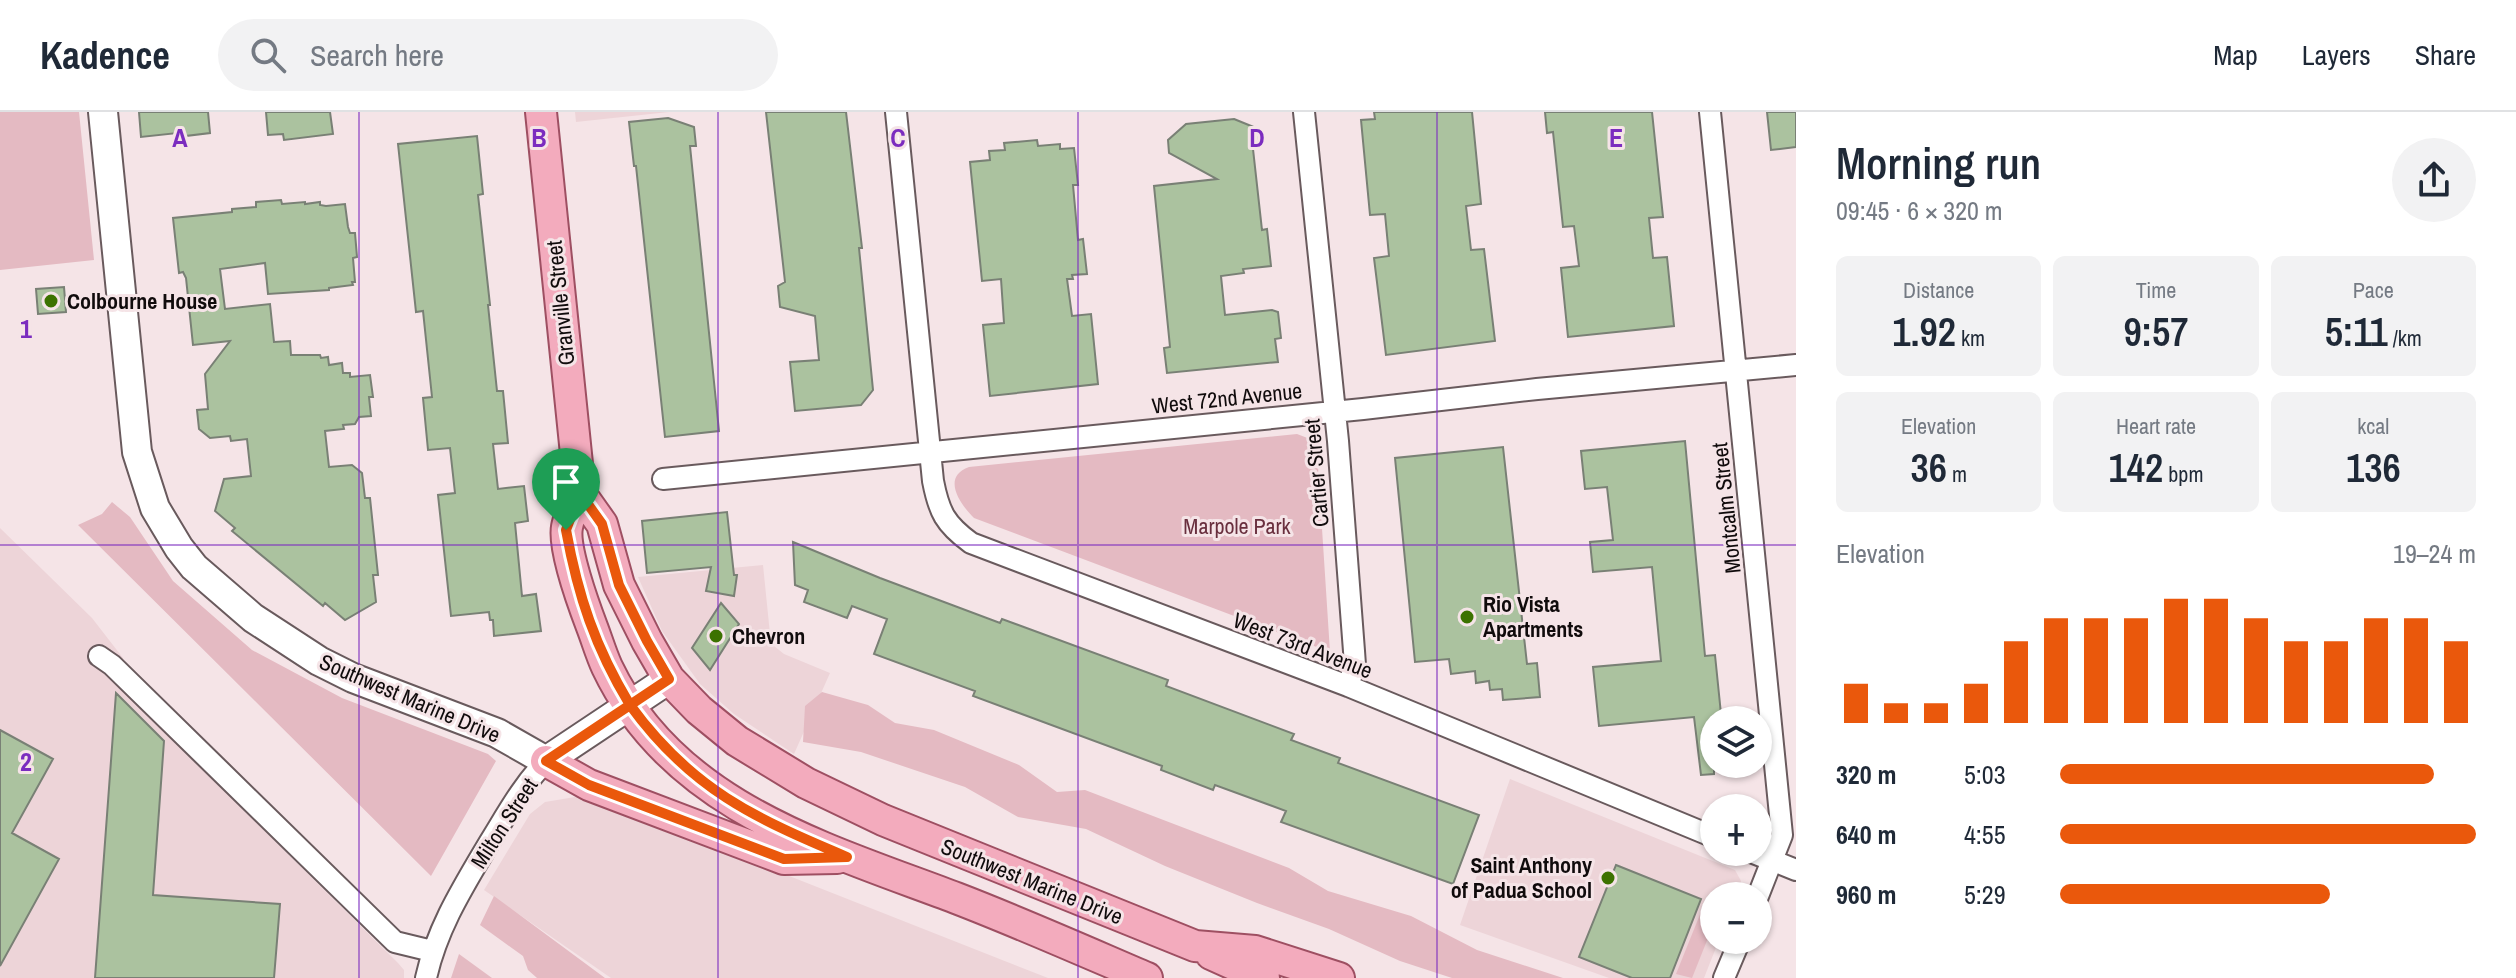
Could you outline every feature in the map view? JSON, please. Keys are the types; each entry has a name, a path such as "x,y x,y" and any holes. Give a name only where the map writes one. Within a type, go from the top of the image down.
{"main road":[{"name":"Granville Street","path":"541,112 580,493 566,530 577,588 607,668 630,705"},
{"name":"Granville Street","path":"580,493 602,524 619,585 669,679"},
{"name":"Southwest Marine Drive","path":"669,679 699,710 737,741 806,783 883,820 1195,946 1255,951 1339,978"},
{"name":"Southwest Marine Drive","path":"630,705 655,739 702,783 771,825 960,899 1147,978"},
{"path":"546,761 589,785 784,859 847,857"},
{"path":"1195,946 1264,978"}],"street":[{"name":"Southwest Marine Drive","path":"103,112 133,427 148,491 172,539 210,582 253,618 295,647 353,678 497,733 546,761"},
{"name":"West 73rd Avenue","path":"896,112 929,452 939,509 946,522 971,543 1348,686 1700,831"},
{"name":"Cartier Street","path":"1304,112 1335,411 1355,665 1348,686"},
{"name":"Montcalm Street","path":"1710,112 1782,835 1772,860"},
{"name":"West 72nd Avenue","path":"663,479 1796,365"},
{"path":"99,656 123,675 395,942 432,951"},
{"name":"Milton Street","path":"426,978 432,951 447,914 525,782 546,761 669,679"},
{"path":"1772,860 1796,870"},
{"path":"1724,978 1734,954"}],"shaded area":[{"path":"575,112 669,112 576,122"},
{"path":"0,528 92,618 123,658 118,686 398,963 404,970 404,978 0,978"},
{"path":"763,565 774,646 784,654 830,673 794,754 734,714 700,684 662,631 638,577"},
{"name":"Saint Anthony of Padua School","path":"1510,779 1700,856 1700,866 1725,866 1735,870 1741,881 1700,882 1700,954 1713,954 1704,978 1609,978 1460,925"},
{"path":"581,796 1048,978 611,978 484,890 530,814 545,802"}],"green space":[{"path":"0,112 79,112 94,260 0,270"},
{"name":"Marpole Park","path":"1297,434 1310,439 1317,451 1330,652 974,518 963,506 956,491 956,477 969,467"},
{"path":"112,502 130,517 173,581 252,650 342,698 488,754 496,761 431,876 78,525 102,514"},
{"path":"822,692 868,705 895,723 934,730 1019,765 1057,792 1085,790 1289,868 1328,891 1411,916 1477,950 1563,978 1452,978 1400,961 1329,929 1165,866 1086,829 1018,817 965,787 861,752 803,742 805,706"},
{"path":"494,896 605,978 537,978 528,970 523,956 480,925"},
{"path":"1700,914 1702,954 1692,978 1676,974"},
{"path":"459,954 492,978 451,978"}],"building":[{"path":"139,112 208,112 210,133 141,137"},
{"path":"266,112 330,112 333,134 284,140 283,134 268,135"},
{"path":"766,112 846,112 862,248 859,248 873,390 861,405 795,411 790,362 819,360 815,316 780,307 778,286 785,282"},
{"path":"1374,112 1472,112 1481,204 1466,206 1471,250 1484,249 1495,341 1386,355 1374,258 1389,256 1385,214 1370,215 1361,120 1375,119"},
{"path":"1545,112 1652,112 1663,217 1649,218 1653,258 1667,257 1674,326 1568,337 1561,268 1579,266 1574,226 1563,227 1553,132 1547,133"},
{"path":"1767,112 1796,112 1796,147 1771,150"},
{"path":"668,118 694,127 696,146 690,146 719,431 665,437 629,122"},
{"path":"1234,119 1261,130 1262,144 1253,149 1262,230 1267,229 1271,266 1243,269 1244,273 1221,276 1225,315 1278,312 1281,338 1275,339 1278,362 1167,373 1164,348 1170,347 1154,186 1217,179 1169,153 1168,140 1186,124"},
{"path":"477,136 483,194 478,195 488,305 497,391 503,391 508,443 493,444 498,489 524,486 528,521 515,523 522,596 536,594 541,631 494,636 489,612 451,616 438,495 455,493 450,448 428,450 423,398 432,397 423,311 416,312 398,144"},
{"path":"1037,140 1038,146 1060,144 1060,149 1074,148 1078,185 1073,185 1078,240 1083,239 1087,274 1072,275 1073,279 1067,279 1072,316 1091,314 1098,384 990,396 983,325 1004,323 1001,279 982,281 970,162 990,160 989,151 1005,150 1004,143"},
{"path":"281,200 282,204 345,204 350,233 355,233 355,282 329,290 268,294 265,263 220,269 225,309 270,304 274,342 290,341 291,355 328,357 329,365 342,363 343,373 350,373 350,377 370,375 373,397 369,397 371,416 359,417 355,424 343,425 344,429 325,431 329,467 352,465 362,473 365,498 370,498 378,575 373,575 376,602 345,620 325,603 323,606 232,531 235,528 215,511 224,479 251,476 247,439 231,441 230,436 210,438 199,429 197,410 208,409 205,374 230,341 193,345 186,278 183,272 179,273 173,218 232,212 232,209 256,207 256,202"},
{"name":"Colbourne House","path":"64,287 66,312 38,314 36,289"},
{"path":"1685,441 1705,656 1715,655 1720,706 1700,706 1700,767 1694,717 1599,726 1593,667 1661,661 1652,567 1593,572 1590,542 1613,540 1607,487 1585,489 1581,451"},
{"path":"1503,447 1527,664 1537,663 1540,697 1503,700 1502,689 1490,690 1489,681 1476,683 1475,671 1451,674 1449,659 1415,662 1395,458"},
{"path":"727,512 734,575 737,575 734,596 706,591 711,567 647,573 642,521"},
{"path":"793,542 1000,623 1002,619 1168,680 1166,686 1294,734 1291,740 1340,758 1338,763 1479,815 1453,884 1281,822 1286,811 1215,785 1213,790 1161,770 1162,766 973,696 975,691 874,654 887,619 852,606 847,618 804,602 808,590 795,585"},
{"name":"Chevron","path":"721,603 739,624 710,670 692,648"},
{"path":"116,693 164,741 153,895 280,904 274,978 95,978"},
{"path":"0,730 53,759 12,833 59,859 0,966"},
{"path":"1616,865 1700,899 1670,978 1632,978 1579,957"}],"place":[{"name":"Colbourne House","path":"51,301"},
{"name":"Rio Vista Apartments","path":"1467,617"},
{"name":"Chevron","path":"716,636"},
{"name":"Saint Anthony of Padua School","path":"1608,878"}],"route":[{"path":"566,530 577,588 607,668 630,705 546,761 589,785 784,859 847,857 771,825 702,783 655,739 630,705 669,679 619,585 602,524 580,493 566,530"}]}
